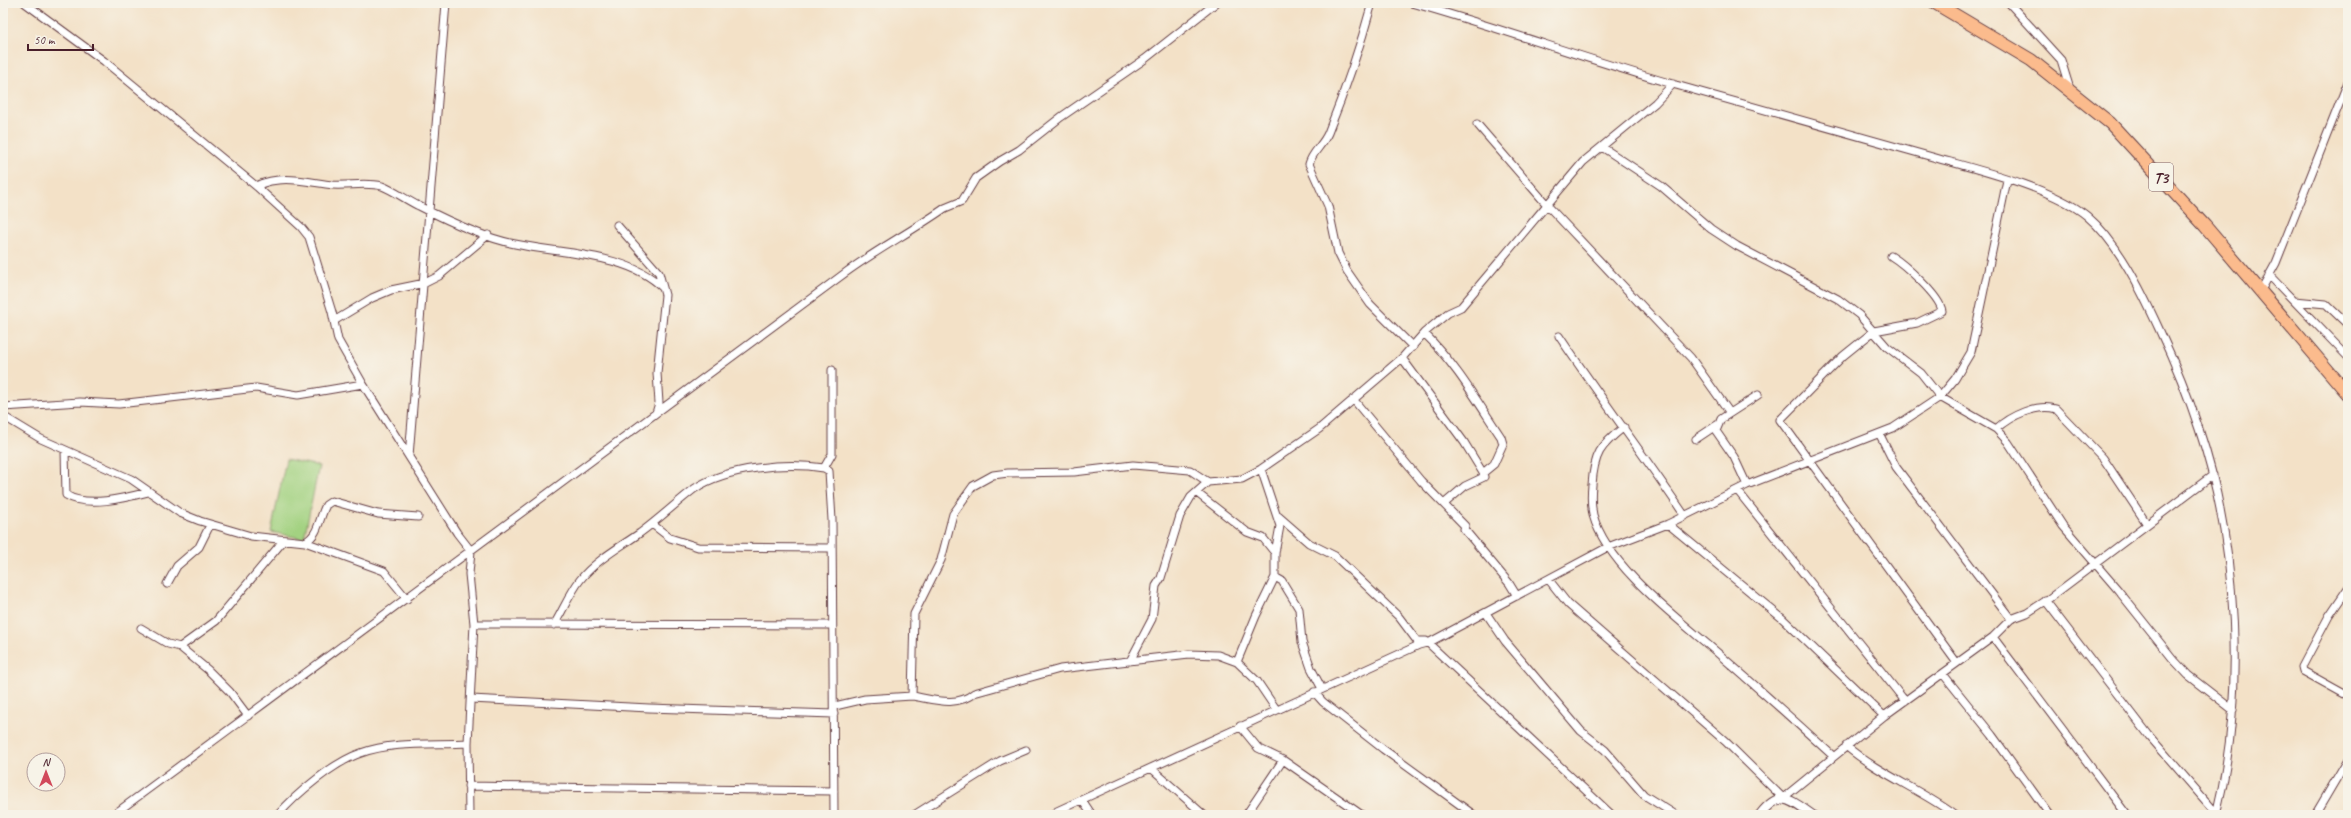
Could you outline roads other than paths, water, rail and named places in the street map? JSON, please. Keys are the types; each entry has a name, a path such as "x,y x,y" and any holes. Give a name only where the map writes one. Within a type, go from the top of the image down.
{"highway":[{"name":"T3","path":"1935,3 2031,60 2110,123 2205,226 2348,394"}],"street":[{"path":"25,3 104,60 256,186 302,227 309,237 334,321 338,340 362,384 457,533 472,551 470,574 474,624 468,743 469,815"},
{"path":"409,456 446,3"},
{"path":"113,815 842,276 945,208 962,201 976,178 1019,150 1061,117 1145,59 1216,3"},
{"path":"1372,3 1351,74 1336,114 1323,144 1311,158 1310,164 1328,206 1338,253 1347,271 1370,304 1413,346"},
{"path":"1412,3 1673,84 1821,124 2007,180 2043,192 2066,202 2088,216 2111,243 2133,278 2171,354 2200,430 2213,476 2222,523 2228,569 2234,640 2234,710 2226,771 2216,814"},
{"path":"2009,3 2061,60 2070,90"},
{"path":"912,696 914,614 941,560 952,514 973,486 993,475 1008,473 1074,472 1140,465 1190,470 1208,482 1242,479 1261,469 1310,436 1402,358 1424,333 1448,313 1461,307 1502,256 1548,206 1565,182 1583,162 1654,103 1673,84"},
{"path":"2260,292 2276,263 2347,87"},
{"path":"1477,124 1548,206 1690,358 1730,413"},
{"path":"1602,147 1661,186 1711,229 1737,246 1838,298 1859,315 1887,347 1920,373 1940,396 1996,429 2008,442 2064,526 2172,659 2188,675 2234,710"},
{"path":"256,186 269,180 283,178 333,185 376,185 383,187 429,212 488,235 514,244 571,252 622,265 646,274 663,288"},
{"path":"1054,815 1057,812 1082,800 1276,709 1428,643 1549,580 1608,547 1668,524 1747,485 1810,462 1893,428 1940,396 1955,379 1971,352 2007,180"},
{"path":"616,226 659,274 665,295 657,373 659,403 656,413"},
{"path":"334,321 372,298 391,290 423,283 440,276 488,235"},
{"path":"1891,256 1906,265 1912,274 1941,303 1942,311 1917,323 1874,331 1844,356 1780,420 1957,663"},
{"path":"2269,275 2348,357"},
{"path":"2295,301 2326,304 2348,325"},
{"path":"1424,333 1445,355 1501,437 1503,444 1494,464 1483,473"},
{"path":"1559,336 1587,380 1624,427 1685,516"},
{"path":"1402,358 1464,442 1483,473 1484,477 1465,486 1446,503"},
{"path":"824,468 832,454 832,370"},
{"path":"3,407 80,402 119,404 256,388 298,395 362,384"},
{"path":"1696,439 1717,425 1730,413 1758,395"},
{"path":"1353,399 1421,480 1446,503 1465,526 1464,530 1509,583 1517,596"},
{"path":"1996,429 2004,422 2032,410 2047,406 2056,409 2103,458 2147,524"},
{"path":"3,416 41,439 110,468 131,480 180,513 210,525 251,536 305,542 384,571 407,599"},
{"path":"1717,425 1716,431 1734,457 1747,485"},
{"path":"1624,427 1605,442 1597,453 1593,468 1591,500 1593,515 1608,547 1618,562 1661,603 1833,756"},
{"path":"1880,434 1896,467 2011,619"},
{"path":"65,450 66,495 71,498 87,501 119,500 148,492"},
{"path":"554,625 580,580 596,565 652,524 695,489 715,478 748,470 778,467 824,468 829,471 832,548 834,815"},
{"path":"1237,662 1256,616 1275,577 1275,553 1280,526 1278,516 1261,469"},
{"path":"1783,798 1884,716 1993,637 2011,619 2026,613 2046,600 2213,476"},
{"path":"1130,661 1152,619 1156,586 1161,578 1180,516 1191,497 1208,482"},
{"path":"1737,490 1905,701"},
{"path":"1197,493 1247,532 1263,538 1275,553"},
{"path":"305,542 312,539 326,505 332,501 378,514 418,517"},
{"path":"1278,516 1309,544 1335,556 1399,617 1417,641 1428,643 1612,815"},
{"path":"652,524 670,538 698,547 832,548"},
{"path":"1668,524 1783,618 1884,716"},
{"path":"167,584 177,566 199,547 210,525"},
{"path":"180,647 216,621 284,540"},
{"path":"1275,577 1282,581 1299,609 1302,642 1311,668 1322,689"},
{"path":"1549,580 1568,604 1725,741 1783,798"},
{"path":"2348,588 2329,616 2302,667 2303,671 2348,696"},
{"path":"2046,600 2151,738 2216,814"},
{"path":"1486,613 1504,641 1581,731 1605,750 1644,795 1676,815"},
{"path":"474,624 832,625"},
{"path":"141,628 168,644 180,647 208,670 230,692 248,716"},
{"path":"1993,637 2127,815"},
{"path":"471,699 649,708 834,710 865,699 912,696 926,700 967,699 974,693 1060,669 1189,654 1218,655 1237,662 1257,681 1276,709"},
{"path":"1943,674 1992,735 2050,815"},
{"path":"1314,692 1322,702 1383,749 1474,815"},
{"path":"1240,726 1258,748 1283,760 1362,815"},
{"path":"278,815 291,800 323,775 361,753 394,747 468,743"},
{"path":"1846,746 1860,758 1940,804 1954,815"},
{"path":"914,815 1000,761 1026,750"},
{"path":"2315,815 2348,759"},
{"path":"1246,815 1283,760"},
{"path":"1151,768 1204,815"},
{"path":"468,786 834,791"},
{"path":"1760,815 1773,800 1783,798 1790,800 1812,815"},
{"path":"1082,800 1092,815"}]}
